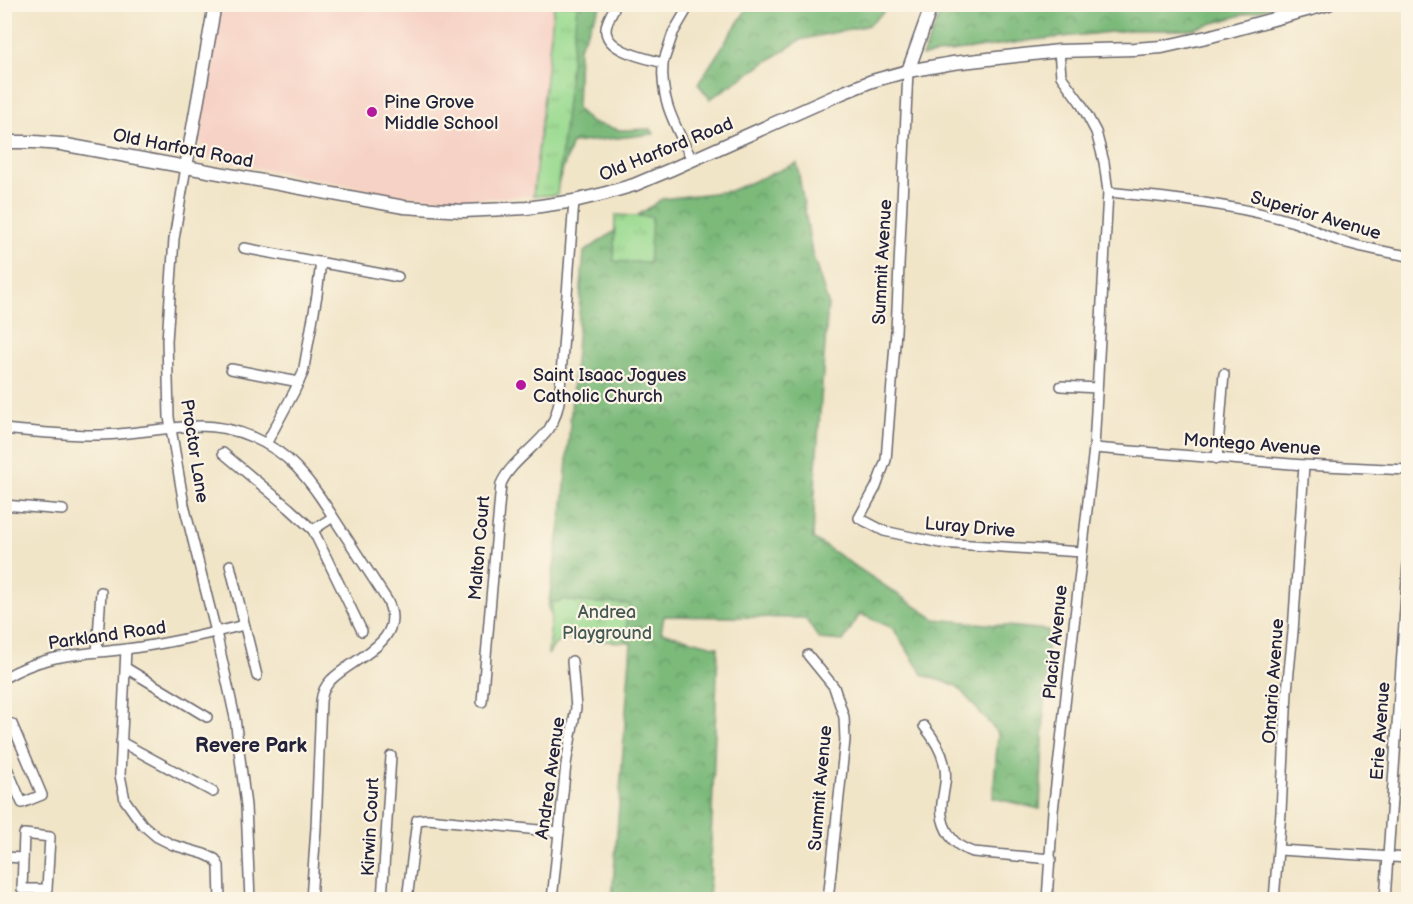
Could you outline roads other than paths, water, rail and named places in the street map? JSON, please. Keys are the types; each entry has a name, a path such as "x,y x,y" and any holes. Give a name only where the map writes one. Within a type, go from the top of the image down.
{"street":[{"name":"Proctor Lane","path":"215,4 174,239 167,341 168,389 171,429 184,505 235,718 246,806 250,900"},
{"path":"616,4 606,29 609,40 620,50 663,63"},
{"path":"690,4 673,33 663,63 663,82 665,99 692,160"},
{"name":"Summit Avenue","path":"859,518 876,487 886,460 897,320 908,71 932,4"},
{"name":"Old Harford Road","path":"4,142 60,144 372,202 430,210 510,210 574,201 634,185 842,93 872,81 908,71 953,63 1059,51 1162,47 1329,4"},
{"name":"Placid Avenue","path":"1047,900 1053,811 1094,447 1108,192 1104,162 1096,132 1080,102 1062,76 1059,51"},
{"name":"Superior Avenue","path":"1108,192 1223,206 1295,223 1333,239 1366,249 1408,256"},
{"name":"Malton Court","path":"483,702 501,484 507,473 548,431 556,414 559,402 574,201"},
{"path":"244,248 399,277"},
{"path":"266,444 303,373 321,262"},
{"path":"231,369 299,382"},
{"path":"1217,459 1224,374"},
{"path":"1061,386 1096,388"},
{"path":"4,429 95,435 200,426 223,428 249,436 284,455 319,494 388,603 391,619 389,628 380,643 334,677 322,692 311,900"},
{"name":"Montego Avenue","path":"1094,447 1217,459 1408,470"},
{"path":"223,453 313,530 362,631"},
{"name":"Ontario Avenue","path":"1274,900 1304,465"},
{"path":"4,505 63,510"},
{"path":"313,530 333,517"},
{"name":"Luray Drive","path":"859,518 884,531 940,543 1082,552"},
{"path":"230,565 257,676"},
{"name":"Erie Avenue","path":"1385,900 1408,565"},
{"path":"97,652 101,592"},
{"name":"Parkland Road","path":"4,678 48,659 180,640 244,625"},
{"path":"126,649 120,775 125,800 132,812 157,837 173,845 215,859 219,866 219,900"},
{"name":"Summit Avenue","path":"808,655 834,687 844,717 844,740 828,900"},
{"name":"Andrea Avenue","path":"552,900 566,764 576,708 572,661"},
{"path":"126,668 207,717"},
{"path":"4,727 12,724 42,795 22,803 6,767"},
{"path":"924,726 933,736 944,763 942,818 954,842 965,850 973,852 1051,859"},
{"path":"121,742 213,792"},
{"name":"Kirwin Court","path":"382,900 391,756"},
{"path":"407,900 417,820 428,819 559,832"},
{"path":"24,834 50,837 47,889 22,889 23,858 24,834"},
{"path":"1279,850 1408,858"},
{"path":"4,857 23,858"}],"place":[{"name":"Pine Grove Middle School","path":"372,112"},
{"name":"Saint Isaac Jogues Catholic Church","path":"521,385"}],"district":[{"name":"Revere Park","path":"251,745"}],"park label":[{"name":"Andrea Playground","path":"607,622"}]}
